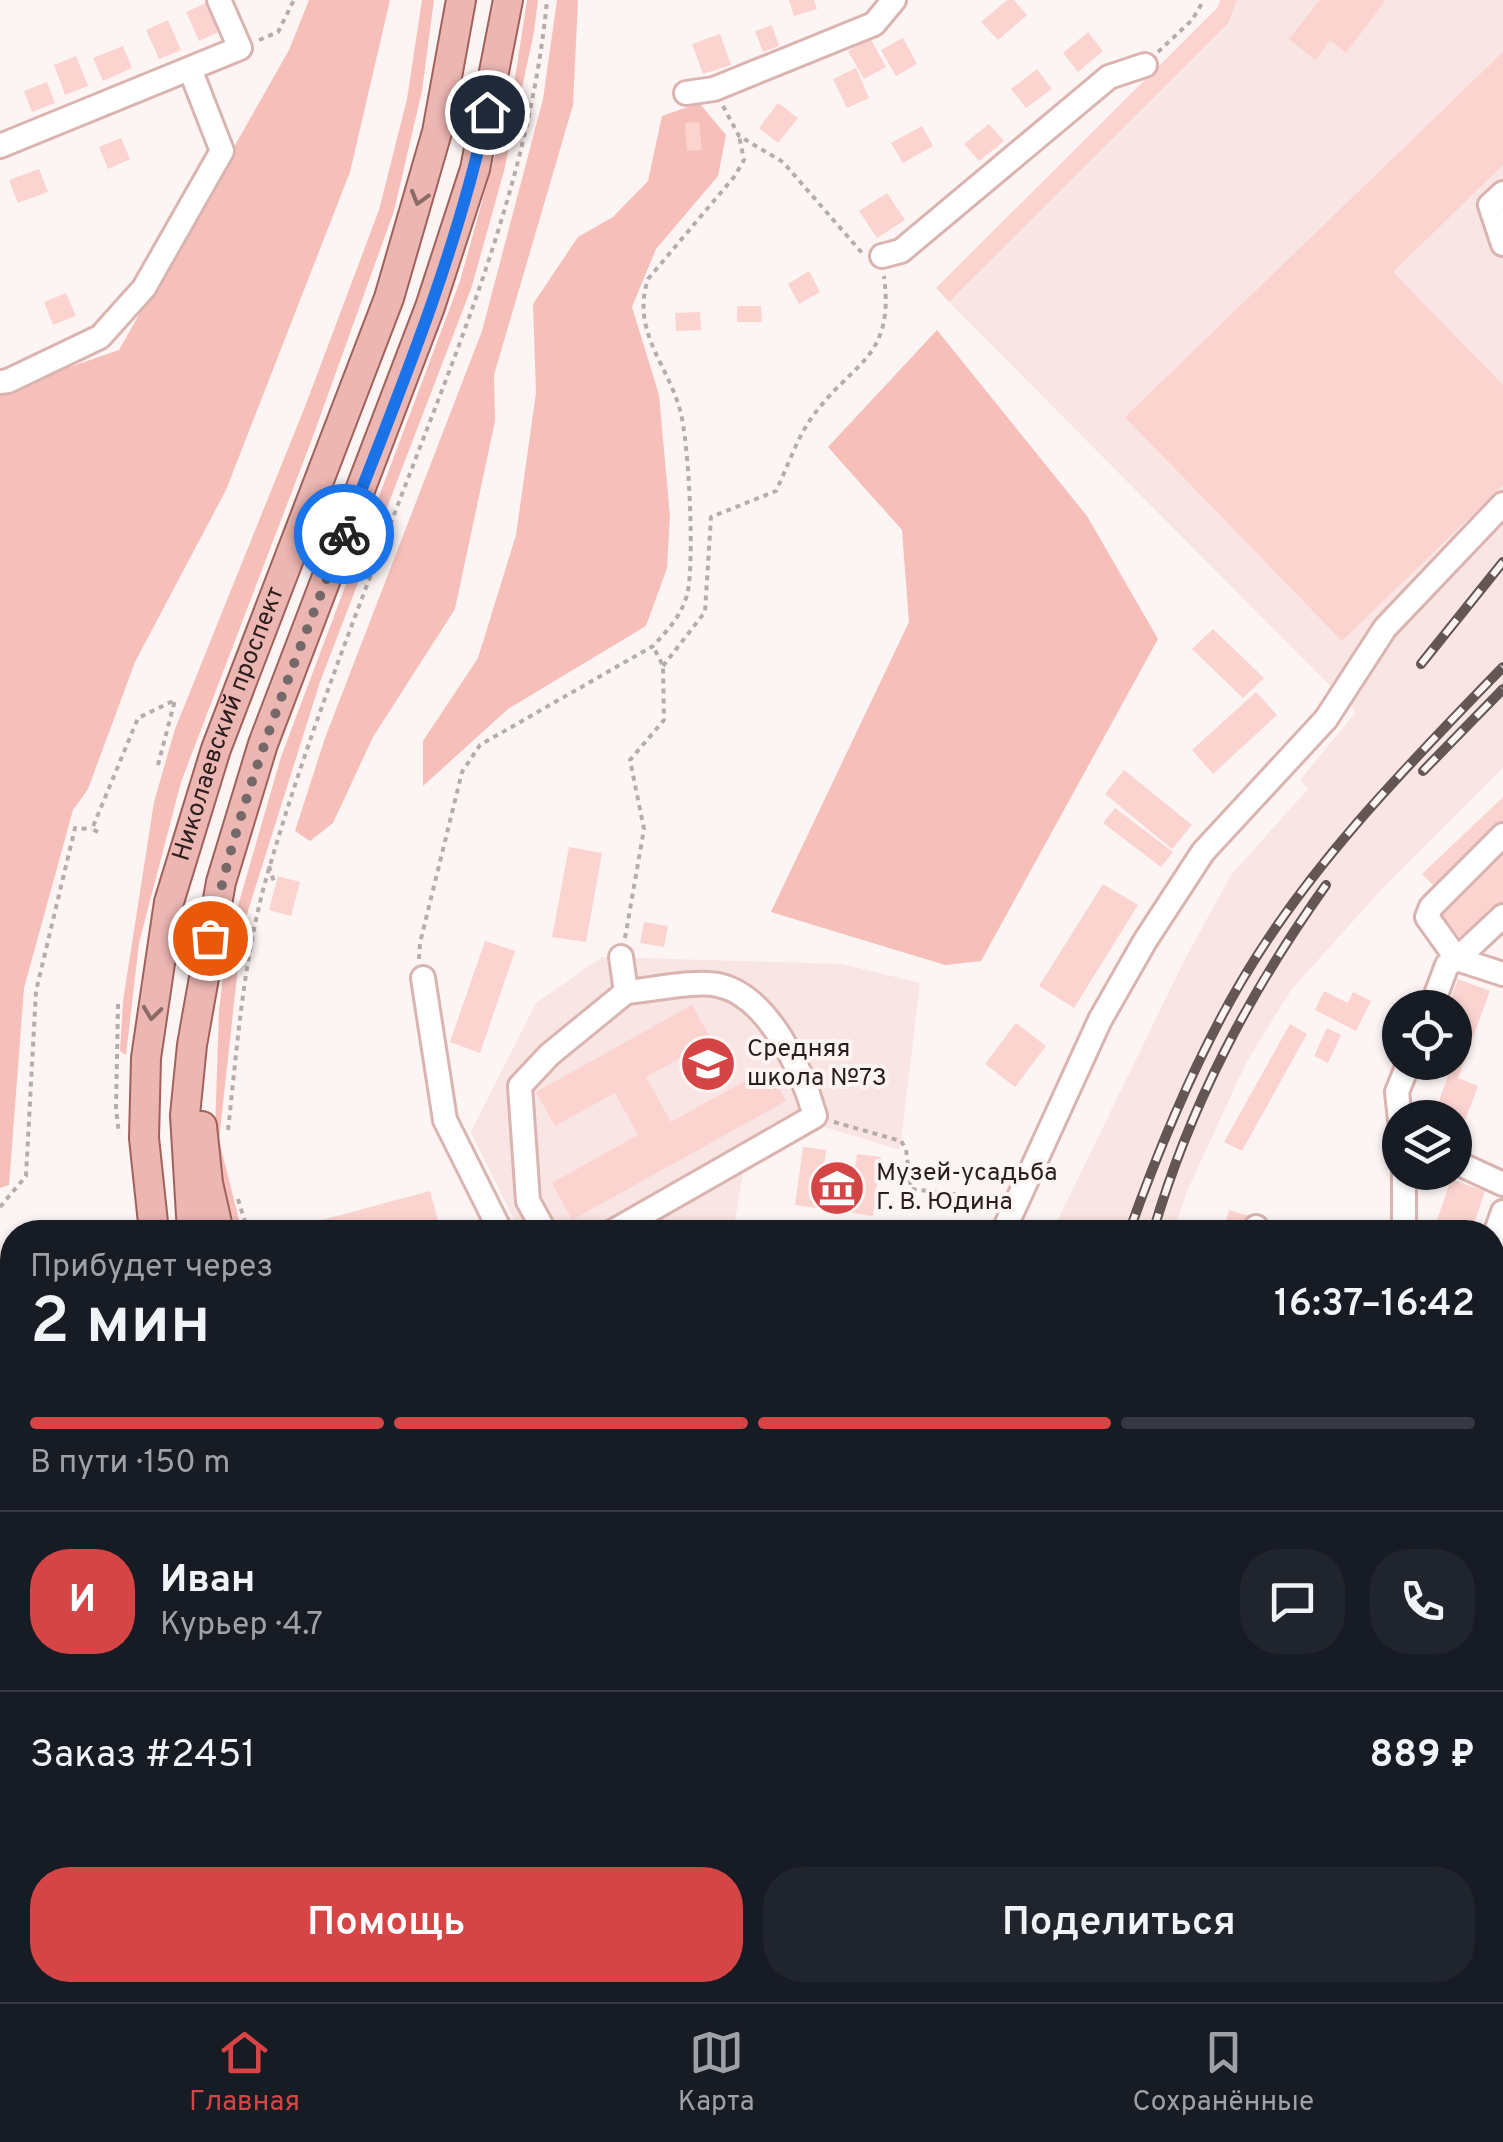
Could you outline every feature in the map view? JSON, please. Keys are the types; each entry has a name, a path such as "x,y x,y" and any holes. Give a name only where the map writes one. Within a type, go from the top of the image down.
{"main road":[{"name":"Николаевский проспект","path":"152,1220 144,1138 146,1058 169,902 216,749 389,298 437,132 461,0"},
{"name":"Николаевский проспект","path":"191,1220 186,1115 192,1045 214,916 235,830 430,307 474,170 508,0"},
{"path":"192,1045 208,1183 216,1220"}],"street":[{"path":"0,146 240,48 219,0"},
{"path":"686,92 714,88 874,24 894,0"},
{"path":"882,256 902,251 1109,77 1145,64"},
{"path":"0,382 100,337 144,288 222,151 190,69"},
{"path":"1503,193 1490,205 1503,244"},
{"path":"1008,1220 1100,1020 1203,852 1326,719 1385,628 1503,504"},
{"path":"1503,835 1427,917 1457,960 1503,974"},
{"path":"1438,990 1448,965 1503,916"},
{"path":"621,957 626,992"},
{"path":"422,978 444,1120 495,1220"},
{"path":"538,1220 528,1201 520,1086 550,1055 626,992 716,984 742,993 771,1024 804,1076 816,1116 633,1220"},
{"path":"1472,1170 1503,1184"},
{"path":"1404,1190 1404,1220"}],"path":[{"path":"240,48 278,32 294,0"},
{"path":"228,1132 246,964 269,866 347,637 474,309 526,125 544,37 547,0"},
{"path":"1145,64 1192,20 1204,0"},
{"path":"422,978 420,944 428,907 462,772 480,745 653,646 674,624 686,598 692,570 682,420 680,407 657,362 644,320 642,298 648,278 734,178 744,160 739,136 714,88"},
{"path":"663,666 706,612 710,517 776,491 810,421 881,340 888,303 882,256 864,254 783,162 739,136"},
{"path":"621,957 644,829 630,760 664,720 663,666 653,646"},
{"path":"0,1207 26,1176 36,991 75,828 95,830 138,718 175,700 158,765"},
{"path":"269,866 276,885"},
{"path":"816,1116 901,1141 906,1149 911,1188 975,1197"},
{"path":"236,1193 244,1220"}],"shaded area":[{"path":"309,0 390,0 350,172 226,490 135,662 88,789 73,810 24,988 9,1185 0,1188 0,391 119,350 289,50"},
{"path":"422,0 434,0 422,91 394,211 181,782 139,943 126,1055 120,1051 123,1001 154,802 175,729 306,404 379,210 407,99"},
{"path":"527,0 538,0 504,171 472,286 320,682 242,930 219,1140 239,1220 232,1220 221,1182 215,1130 219,1011 227,944 281,757 460,281 513,91"},
{"path":"557,0 578,0 573,105 494,375 495,421 455,609 373,737 333,823 310,841 295,831 325,738 482,331 543,99"},
{"path":"1237,0 1503,0 1503,768 1381,890 1291,990 1246,1063 1177,1220 1058,1220 1184,961 1231,875 1308,789 1300,780 1356,712 949,302 1228,25"},
{"path":"699,103 726,135 718,176 656,249 632,307 659,395 670,517 667,568 646,626 508,709 423,786 423,741 478,658 516,535 536,393 533,304 578,237 613,217 648,181 662,116"},
{"path":"937,330 1087,516 1158,639 981,961 945,965 771,912 909,622 902,530 828,447"},
{"name":"Средняя школа №73","path":"602,957 842,964 920,983 900,1150 818,1125 744,1167 735,1220 514,1220 471,1132 536,1003"}],"building":[{"path":"789,0 814,0 817,9 794,16"},
{"path":"1007,0 1014,0 1027,15 998,40 981,22"},
{"path":"1220,0 1237,0 1228,24 949,302 936,288 1217,8"},
{"path":"1320,0 1385,1 1346,53 1330,40 1316,60 1289,39"},
{"path":"208,2 221,31 199,41 186,12"},
{"path":"168,20 181,50 159,59 146,30"},
{"path":"772,25 779,46 763,52 755,31"},
{"path":"1088,32 1103,51 1078,72 1063,53"},
{"path":"720,34 731,65 703,74 692,44"},
{"path":"870,38 886,67 864,79 848,51"},
{"path":"903,38 917,64 896,76 881,50"},
{"path":"123,46 132,68 103,81 93,58"},
{"path":"1503,52 1503,165 1393,272 1503,385 1503,485 1342,641 1125,417"},
{"path":"76,56 88,86 65,95 54,65"},
{"path":"856,68 869,98 847,108 833,79"},
{"path":"1037,69 1052,89 1026,108 1011,89"},
{"path":"47,82 55,103 32,112 24,91"},
{"path":"778,103 798,118 778,143 759,128"},
{"path":"699,122 702,150 687,151 685,123"},
{"path":"989,124 1004,141 979,161 964,144"},
{"path":"922,126 933,146 903,163 891,143"},
{"path":"121,138 130,159 108,169 99,147"},
{"path":"39,169 48,192 18,203 9,180"},
{"path":"887,193 905,220 877,238 859,211"},
{"path":"809,271 820,292 799,304 788,284"},
{"path":"66,293 76,316 53,325 44,302"},
{"path":"737,306 761,306 762,322 737,322"},
{"path":"700,312 701,330 676,331 675,313"},
{"path":"1213,629 1264,678 1243,698 1192,649"},
{"path":"1256,692 1277,715 1213,774 1192,750"},
{"path":"1124,770 1192,825 1172,849 1105,794"},
{"path":"1503,797 1503,822 1435,887 1422,874"},
{"path":"1115,808 1173,852 1161,867 1103,823"},
{"path":"569,847 602,853 586,942 552,937"},
{"path":"1503,852 1503,902 1465,942 1439,917"},
{"path":"278,876 300,882 291,916 269,910"},
{"path":"1103,884 1138,905 1074,1008 1039,986"},
{"path":"644,922 668,926 664,947 640,943"},
{"path":"485,941 515,951 480,1053 450,1042"},
{"path":"1458,979 1490,991 1472,1040 1472,990 1454,990"},
{"path":"1324,991 1348,1003 1353,992 1371,1001 1356,1031 1315,1010"},
{"path":"692,1005 712,1041 646,1077 671,1122 768,1068 786,1101 572,1220 552,1183 638,1135 615,1093 555,1126 536,1092"},
{"path":"1016,1023 1046,1046 1015,1087 985,1064"},
{"path":"1290,1024 1307,1034 1242,1151 1224,1142"},
{"path":"1327,1028 1341,1035 1328,1063 1314,1056"},
{"path":"1447,1080 1463,1080 1478,1086 1472,1102 1439,1100"},
{"name":"Музей-усадьба Г. В. Юдина","path":"803,1147 826,1150 824,1166 855,1170 857,1154 881,1157 873,1216 795,1205"},
{"path":"1472,1186 1485,1191 1475,1220 1437,1220 1447,1190 1472,1190"},
{"path":"430,1191 438,1220 322,1220"},
{"path":"1229,1210 1249,1216 1248,1220 1226,1220"}],"railway":[{"path":"1421,664 1503,562"},
{"path":"1134,1220 1193,1073 1268,939 1362,817 1503,667"},
{"path":"1423,771 1503,689"},
{"path":"1157,1220 1185,1139 1224,1051 1272,967 1326,885"}],"way so far":[{"path":"210,938 244,801 344,534"}],"place":[{"name":"Средняя школа №73","path":"708,1064"},
{"name":"Музей-усадьба Г. В. Юдина","path":"837,1188"}],"route":[{"path":"344,534 430,307 474,170 487,112"}]}
